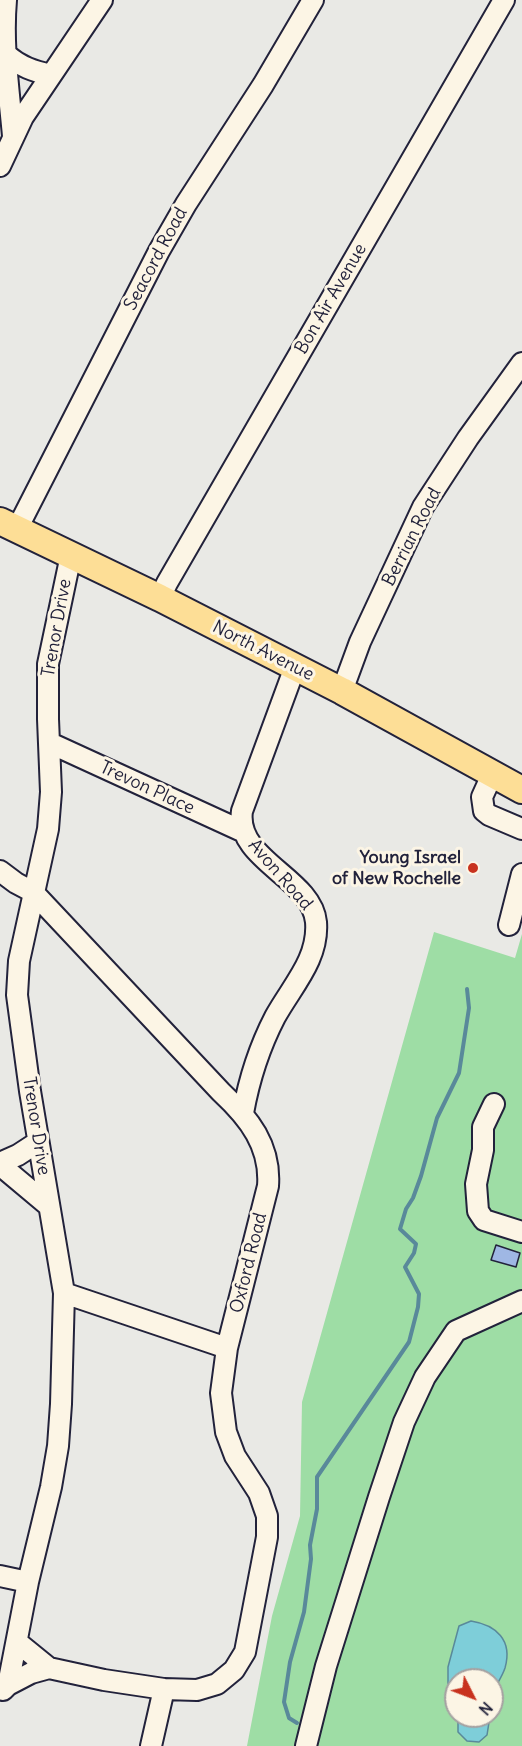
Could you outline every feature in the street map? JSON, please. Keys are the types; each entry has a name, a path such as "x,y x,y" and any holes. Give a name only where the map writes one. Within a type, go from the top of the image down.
{"main road":[{"name":"North Avenue","path":"8,525 160,598 342,691 521,789"}],"street":[{"path":"6,0 4,18 13,139"},
{"path":"0,166 23,117 102,0"},
{"name":"Seacord Road","path":"8,525 186,204 263,85 313,0"},
{"name":"Bon Air Avenue","path":"160,598 504,0"},
{"path":"7,55 19,65 51,75"},
{"name":"Berrian Road","path":"342,691 360,642 423,507 468,438 522,363"},
{"name":"Trenor Drive","path":"4,1689 17,1642 58,1446 64,1293 38,1142 17,994 19,961 48,829 51,792 48,664 71,555"},
{"name":"Avon Road","path":"243,1113 247,1089 266,1038 275,1017 311,957 316,938 314,910 304,897 258,853 244,832 241,820 242,811 295,667"},
{"name":"Trevon Place","path":"50,743 244,832"},
{"path":"492,775 482,797 484,811 522,829"},
{"name":"Oxford Road","path":"0,871 33,892 243,1113 262,1144 269,1174 268,1186 227,1348 221,1393 226,1432 235,1456 259,1493 267,1516 267,1537 245,1652 234,1671 217,1684 197,1690 164,1689 104,1680 49,1668 17,1642"},
{"path":"509,925 522,874"},
{"path":"494,1104 483,1127 483,1150 476,1184 478,1211 484,1220 522,1232"},
{"path":"38,1142 0,1164 49,1206"},
{"path":"64,1293 227,1348"},
{"path":"309,1737 326,1666 372,1518 404,1422 425,1377 456,1331 522,1301"},
{"path":"0,1576 28,1582"},
{"path":"4,1689 31,1673 49,1668"},
{"path":"151,1746 164,1689"}],"green space":[{"path":"434,932 515,958 522,934 522,1746 247,1746 272,1616 300,1516 302,1402"}],"water":[{"path":"471,1621 495,1630 507,1649 504,1671 504,1668 448,1668 459,1626"},
{"path":"458,1728 488,1728 487,1735 479,1742 467,1741 458,1732"}],"building":[{"path":"496,1245 520,1253 516,1267 491,1260"}],"waterway":[{"path":"297,1723 289,1718 284,1702 290,1662 304,1612 311,1559 310,1545 317,1509 317,1477 409,1342 419,1294 405,1267 414,1253 416,1244 400,1229 421,1176 437,1118 459,1073 469,1008 467,989"}],"place":[{"name":"Young Israel of New Rochelle","path":"473,868"}]}
